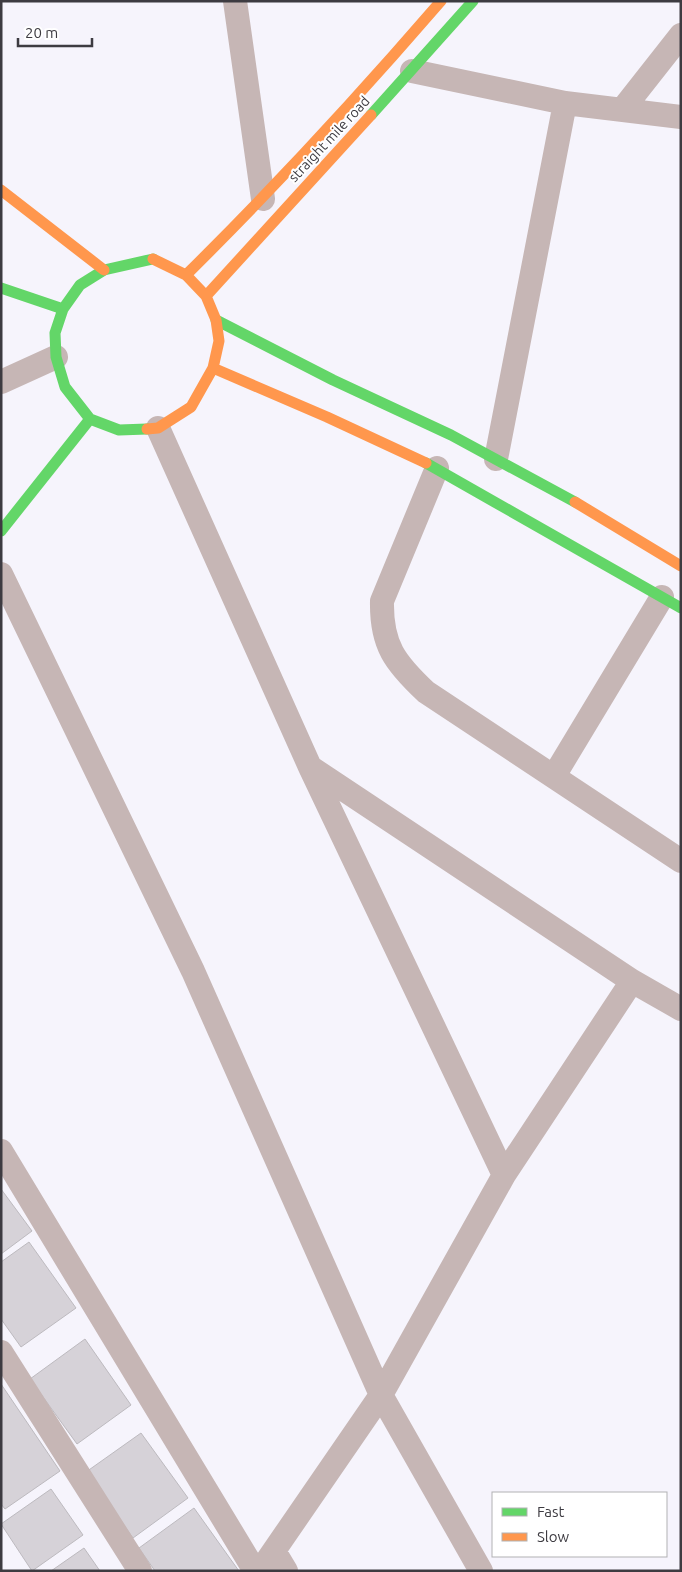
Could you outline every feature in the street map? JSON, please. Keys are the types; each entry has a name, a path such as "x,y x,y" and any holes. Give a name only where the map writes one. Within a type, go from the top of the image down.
{"main road":[{"name":"straight mile road","path":"186,274 263,199 394,56 441,1"},
{"name":"straight mile road","path":"206,296 268,226 412,71 473,1"},
{"path":"1,190 104,270"},
{"path":"153,259 186,274 206,296 216,320 219,341 213,368 192,407 158,428 118,430 90,419 65,387 56,357 56,333 63,309 80,284 104,270 153,259"},
{"path":"1,288 63,309"},
{"path":"216,320 333,380 451,435 578,504 681,566"},
{"path":"213,368 327,417 437,468 671,603"},
{"path":"1,531 90,419"}],"street":[{"path":"236,2 263,199"},
{"path":"622,110 681,35"},
{"path":"412,71 565,103 681,117"},
{"path":"496,459 565,103"},
{"path":"1,382 56,357"},
{"path":"158,428 310,767 504,1175"},
{"path":"437,468 382,601 382,622 388,644 404,672 426,692 681,861"},
{"path":"1,574 193,972 381,1395 481,1571"},
{"path":"554,776 671,603"},
{"path":"310,767 632,981 681,1009"},
{"path":"260,1571 381,1395 504,1175 632,981"},
{"path":"1,1151 255,1571"},
{"path":"1,1352 140,1571"},
{"path":"274,1551 286,1571"}],"building":[{"path":"1,1189 32,1231 1,1254"},
{"path":"29,1242 76,1308 21,1347 1,1319 1,1262"},
{"path":"85,1339 131,1405 77,1444 30,1379"},
{"path":"1,1384 60,1471 5,1509 1,1504"},
{"path":"141,1433 188,1498 133,1538 86,1472"},
{"path":"51,1489 83,1535 32,1571 1,1524"},
{"path":"194,1508 239,1571 155,1571 139,1548"},
{"path":"84,1548 100,1571 51,1571"}],"traffic: fast":[{"path":"371,115 473,1"},
{"path":"147,429 119,430 90,419 65,387 56,357 55,333 63,309 80,285 104,270 153,259"},
{"path":"1,288 63,309"},
{"path":"216,320 333,380 451,435 575,502"},
{"path":"1,531 90,419"},
{"path":"426,463 681,608"}],"traffic: slow":[{"path":"186,275 316,141 441,1"},
{"path":"206,296 371,115"},
{"path":"1,190 104,270"},
{"path":"147,429 158,428 191,407 213,368 219,341 216,320 206,296 186,275 153,259"},
{"path":"213,368 327,417 426,463"},
{"path":"575,502 681,566"}]}
